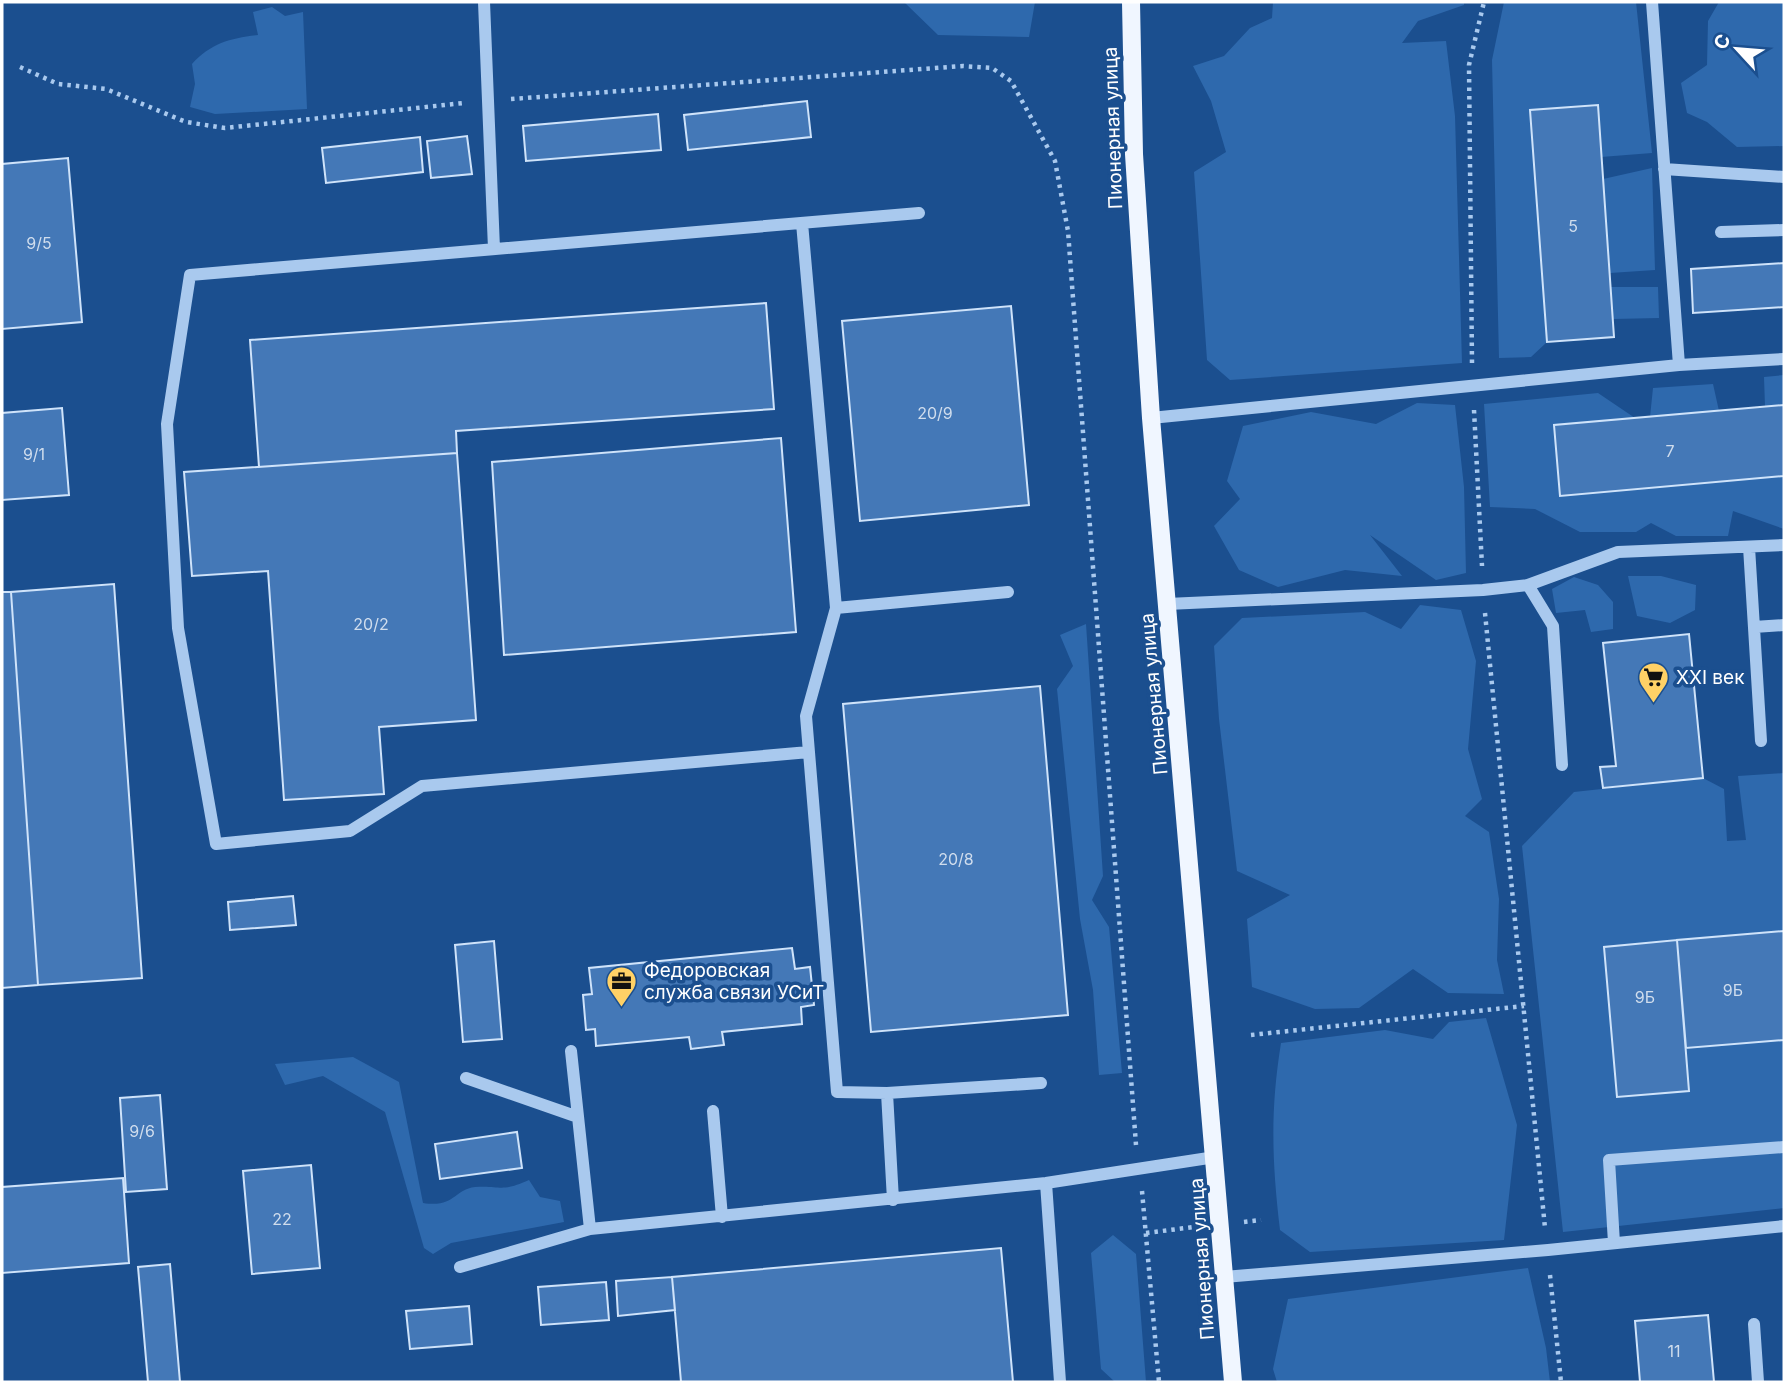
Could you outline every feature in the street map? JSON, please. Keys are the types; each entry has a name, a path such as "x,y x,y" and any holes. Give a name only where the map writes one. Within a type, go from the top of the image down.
{"main road":[{"name":"Пионерная улица","path":"1131,2 1134,154 1151,418 1233,1382"}],"street":[{"path":"484,2 494,249"},
{"path":"1652,2 1679,365"},
{"path":"1664,169 1784,177"},
{"path":"809,752 422,786 350,831 216,844 178,628 167,425 190,275 919,213"},
{"path":"802,223 836,608 806,716 837,1092 887,1093 1041,1083"},
{"path":"1721,233 1784,230"},
{"path":"1151,418 1679,365 1784,359"},
{"path":"1167,604 1483,590 1528,585 1618,552 1784,545"},
{"path":"1749,547 1761,741"},
{"path":"1528,585 1553,626 1562,765"},
{"path":"836,608 1008,592"},
{"path":"1754,627 1784,625"},
{"path":"571,1051 590,1229"},
{"path":"466,1078 578,1117"},
{"path":"887,1093 893,1200"},
{"path":"713,1111 722,1217"},
{"path":"1614,1243 1609,1160 1784,1147"},
{"path":"460,1267 590,1229 1046,1184 1215,1157"},
{"path":"1046,1184 1060,1382"},
{"path":"1224,1277 1548,1250 1784,1226"},
{"path":"1754,1324 1758,1382"}],"path":[{"path":"1484,2 1469,65 1473,385 1483,590 1561,1382"},
{"path":"1251,1035 1524,1006"},
{"path":"1139,1169 1159,1382"}],"shaded area":[{"path":"904,2 1035,2 1029,37 938,35"},
{"path":"1273,2 1464,2 1464,5 1418,21 1402,43 1446,41 1455,116 1462,363 1230,380 1207,360 1194,172 1226,152 1211,101 1193,66 1224,56 1250,28 1272,18"},
{"path":"1504,2 1636,2 1652,153 1601,157 1530,110 1547,342 1531,357 1499,358 1492,60"},
{"path":"1719,2 1784,2 1784,146 1737,147 1707,122 1687,113 1681,83 1707,65 1708,21"},
{"path":"272,7 285,16 303,12 307,109 215,114 190,107 195,84 192,64 222,43 258,35 253,12"},
{"path":"1652,168 1655,270 1610,273 1603,179"},
{"path":"1611,287 1658,287 1659,318 1613,319"},
{"path":"1784,375 1784,405 1765,407 1764,377"},
{"path":"1713,384 1719,411 1650,417 1653,388"},
{"path":"1598,393 1635,418 1554,425 1560,496 1784,476 1784,529 1733,511 1728,536 1676,536 1651,523 1636,532 1580,532 1535,509 1490,507 1484,404"},
{"path":"1417,403 1455,405 1464,487 1466,573 1436,580 1370,535 1402,576 1345,570 1278,587 1239,570 1214,526 1240,499 1227,481 1243,426 1311,412 1376,424"},
{"path":"1628,576 1661,576 1696,585 1695,610 1670,623 1637,616"},
{"path":"1574,577 1598,585 1613,602 1613,629 1591,632 1585,610 1556,613 1552,589"},
{"path":"1420,605 1461,610 1476,661 1468,749 1482,799 1465,816 1489,832 1499,899 1497,960 1504,994 1448,993 1413,969 1359,1008 1315,1009 1252,987 1247,919 1290,895 1237,871 1219,719 1214,646 1242,618 1365,612 1401,629"},
{"path":"1086,624 1103,876 1092,900 1109,927 1122,1073 1099,1075 1093,990 1080,919 1057,689 1073,666 1060,635"},
{"path":"1784,773 1784,1208 1563,1232 1522,846 1574,792 1703,778 1724,789 1727,841 1746,840 1738,776"},
{"path":"1486,1018 1517,1125 1504,1240 1310,1252 1280,1230 1273,1136 1281,1043 1385,1030 1433,1039 1449,1022"},
{"path":"353,1057 399,1082 423,1203 442,1203 475,1187 506,1187 529,1180 540,1197 560,1201 564,1222 451,1243 433,1254 424,1248 385,1112 323,1076 285,1085 275,1064"},
{"path":"1113,1235 1136,1254 1146,1382 1115,1382 1101,1369 1091,1253"},
{"path":"1528,1268 1546,1348 1550,1382 1277,1382 1273,1369 1288,1299"}],"building":[{"path":"807,101 811,137 688,150 684,115"},
{"path":"1598,105 1614,337 1547,342 1530,110"},
{"path":"658,114 661,150 526,161 523,126"},
{"path":"467,136 472,174 431,178 427,141"},
{"path":"420,137 423,172 326,183 322,148"},
{"path":"68,158 82,322 2,329 2,164"},
{"path":"1784,263 1784,307 1693,313 1691,269"},
{"path":"766,303 774,409 456,431 457,453 259,467 250,340"},
{"path":"1011,306 1029,505 860,521 842,321"},
{"path":"1784,405 1784,476 1560,496 1554,425"},
{"path":"62,408 69,495 2,500 2,413"},
{"path":"781,438 796,632 504,655 492,462"},
{"path":"457,453 476,720 379,727 384,794 284,800 268,571 192,576 184,472"},
{"path":"114,584 142,978 38,985 11,592"},
{"path":"2,592 11,592 38,985 2,988"},
{"name":"XXI век","path":"1689,634 1703,778 1603,788 1600,767 1616,766 1603,643"},
{"path":"1040,686 1068,1015 871,1032 843,704"},
{"path":"293,896 296,925 230,930 228,902"},
{"path":"1784,931 1784,1040 1686,1048 1677,940"},
{"path":"1677,940 1689,1091 1617,1097 1604,947"},
{"path":"494,941 502,1039 463,1042 455,945"},
{"path":"792,948 795,969 810,967 814,1005 801,1007 802,1024 722,1032 724,1045 691,1049 689,1037 596,1046 595,1029 586,1030 583,995 592,994 589,968"},
{"path":"160,1095 167,1189 126,1192 120,1098"},
{"path":"517,1132 522,1168 440,1179 435,1144"},
{"path":"311,1165 320,1268 252,1274 243,1171"},
{"path":"123,1178 129,1263 2,1273 2,1187"},
{"path":"1001,1248 1013,1382 681,1382 672,1277"},
{"path":"170,1264 180,1382 148,1382 138,1267"},
{"path":"672,1277 675,1310 618,1316 616,1281"},
{"path":"606,1282 609,1320 541,1325 538,1287"},
{"path":"469,1306 472,1344 410,1349 406,1311"},
{"path":"1708,1315 1714,1382 1640,1382 1635,1321"}],"place":[{"name":"XXI век","path":"1653,704"},
{"name":"Федоровская служба связи УСиТ","path":"621,1008"}]}
